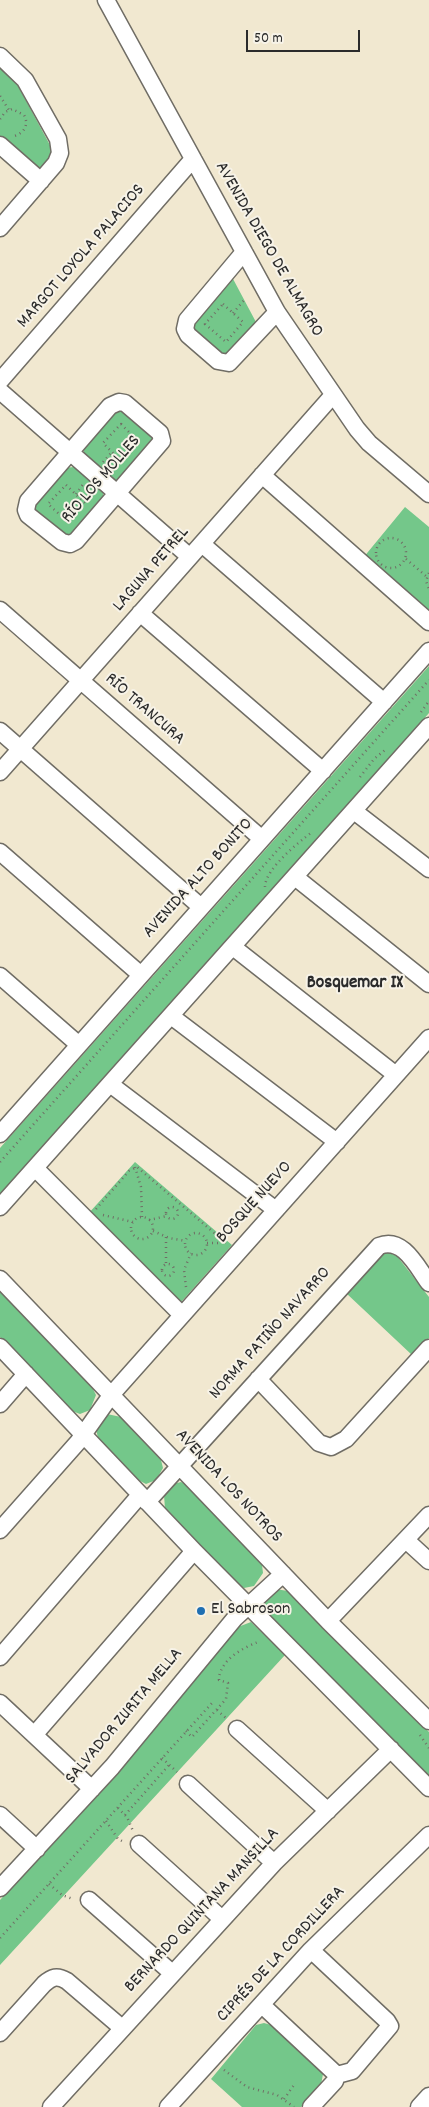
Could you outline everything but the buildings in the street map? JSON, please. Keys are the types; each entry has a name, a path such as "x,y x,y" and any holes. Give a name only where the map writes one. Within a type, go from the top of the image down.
{"street":[{"name":"AVENIDA DIEGO DE ALMAGRO","path":"106,0 277,312 357,429 369,443 429,494"},
{"path":"0,56 25,80 58,139 59,158 0,228"},
{"path":"5,140 41,181"},
{"name":"MARGOT LOYOLA PALACIOS","path":"0,381 194,159"},
{"path":"244,252 187,320 185,330 188,335 218,361 229,363 277,312"},
{"path":"0,391 190,557"},
{"name":"LAGUNA PETREL","path":"0,772 333,394"},
{"name":"RÍO LOS MOLLES","path":"116,402 125,402 160,433 162,442 76,541 70,544 62,542 28,514 26,510 28,501 70,452 110,406 116,402"},
{"path":"262,475 429,622"},
{"path":"202,544 384,702"},
{"name":"RÍO TRANCURA","path":"0,610 80,682 262,839"},
{"path":"140,613 323,770"},
{"name":"AVENIDA ALTO BONITO","path":"0,1134 429,651"},
{"path":"0,1207 354,811 423,745 429,726"},
{"path":"0,731 201,907"},
{"path":"354,811 429,868"},
{"path":"0,852 141,975"},
{"path":"295,877 429,984"},
{"path":"233,947 396,1075"},
{"path":"0,976 79,1045"},
{"path":"171,1016 337,1142"},
{"name":"BOSQUE NUEVO","path":"0,1530 83,1434 112,1394 429,1038"},
{"path":"110,1084 276,1210"},
{"path":"35,1168 182,1315"},
{"name":"NORMA PATIÑO NAVARRO","path":"0,1657 143,1498 180,1465 379,1246 389,1243 399,1246 429,1283"},
{"name":"AVENIDA LOS NOTROS","path":"0,1279 180,1465 282,1574 429,1721"},
{"path":"0,1347 194,1551 429,1788"},
{"path":"258,1379 319,1443 326,1447 335,1446 346,1439 429,1348"},
{"path":"0,1404 26,1374"},
{"path":"328,1621 429,1515"},
{"path":"407,1540 429,1561"},
{"path":"35,1734 194,1551"},
{"name":"SALVADOR ZURITA MELLA","path":"0,1888 92,1789 218,1638 282,1574"},
{"path":"0,1703 92,1789"},
{"path":"237,1729 328,1810"},
{"name":"BERNARDO QUINTANA MANSILLA","path":"51,2107 274,1863 391,1748"},
{"path":"184,1779 274,1863"},
{"path":"0,1815 37,1849"},
{"name":"CIPRÉS DE LA CORDILLERA","path":"168,2107 311,1950 429,1835"},
{"path":"139,1844 222,1919"},
{"path":"90,1900 172,1973"},
{"path":"311,1950 387,2021 390,2026 352,2071 337,2075"},
{"path":"0,2033 44,1984 56,1977 67,1981 122,2028"},
{"path":"262,2005 337,2075"},
{"path":"311,2107 335,2081 337,2075"},
{"path":"419,2107 429,2096"}],"path":[{"path":"0,96 8,110"},
{"path":"0,119 8,110"},
{"path":"5,140 21,134 25,128 26,121 21,112 8,110"},
{"path":"233,313 246,298"},
{"path":"223,304 233,313 244,322 226,342 205,324 223,304"},
{"path":"121,424 138,441 120,460 103,443 121,424"},
{"path":"66,485 85,502 68,522 48,504 66,485"},
{"path":"406,559 398,567 382,565 376,555 378,544 388,538 398,539 406,548 406,559 427,577"},
{"path":"429,573 427,577 429,589"},
{"path":"0,1162 429,680"},
{"path":"135,1167 222,1241 238,1252"},
{"path":"105,1222 94,1211 135,1167"},
{"path":"135,1167 141,1187 142,1217"},
{"path":"176,1209 180,1204"},
{"path":"167,1216 168,1208 176,1209"},
{"path":"142,1217 149,1220 167,1216 175,1218 178,1214 176,1209"},
{"path":"98,1215 112,1216 133,1222 142,1217"},
{"path":"149,1220 153,1231 166,1237 186,1241"},
{"path":"133,1222 132,1231 138,1238 147,1238 153,1231"},
{"path":"192,1253 186,1246 188,1236 196,1233 203,1235 207,1242"},
{"path":"166,1237 166,1265 162,1272 169,1276 174,1270 171,1266 166,1265"},
{"path":"207,1242 222,1241"},
{"path":"220,1249 222,1241"},
{"path":"192,1253 202,1252 207,1242"},
{"path":"186,1287 184,1270 192,1253"},
{"path":"182,1291 192,1280"},
{"path":"186,1731 192,1737 227,1698 228,1684 219,1680 222,1668 240,1650 258,1642"},
{"path":"0,1938 212,1703"},
{"path":"208,1707 214,1713"},
{"path":"162,1758 184,1779"},
{"path":"118,1808 125,1815 169,1765"},
{"path":"106,1821 112,1828"},
{"path":"49,1884 57,1891"},
{"path":"212,2059 246,2087 284,2099 289,2106 294,2107"},
{"path":"284,2099 294,2085"}],"green space":[{"path":"0,68 17,84 51,147 52,154 41,167 35,169 0,138"},
{"path":"232,277 257,324 226,359 191,333 190,324"},
{"path":"119,407 156,437 124,479 114,481 84,454 84,444"},
{"path":"74,467 103,493 103,503 69,540 31,510 63,468"},
{"path":"405,507 429,527 429,617 363,558"},
{"path":"429,666 429,713 0,1195 0,1148"},
{"path":"135,1162 232,1245 182,1301 174,1302 88,1214"},
{"path":"387,1252 397,1256 429,1297 429,1338 412,1355 346,1293 382,1254"},
{"path":"0,1292 92,1387 96,1395 90,1410 80,1414 72,1411 0,1337"},
{"path":"107,1414 121,1417 161,1460 163,1468 156,1480 146,1484 138,1480 98,1438 96,1429"},
{"path":"181,1482 189,1486 262,1565 263,1573 254,1586 244,1588 240,1586 165,1509 164,1495 173,1484"},
{"path":"275,1589 288,1591 429,1732 429,1777 266,1612 264,1602"},
{"path":"251,1622 285,1655 0,1965 0,1900 112,1779 238,1627"},
{"path":"264,2023 271,2025 323,2074 321,2085 301,2107 242,2107 211,2079 256,2025"}],"place":[{"name":"El Sabroson","path":"201,1611"}],"district":[{"name":"Bosquemar IX","path":"355,984"}]}
